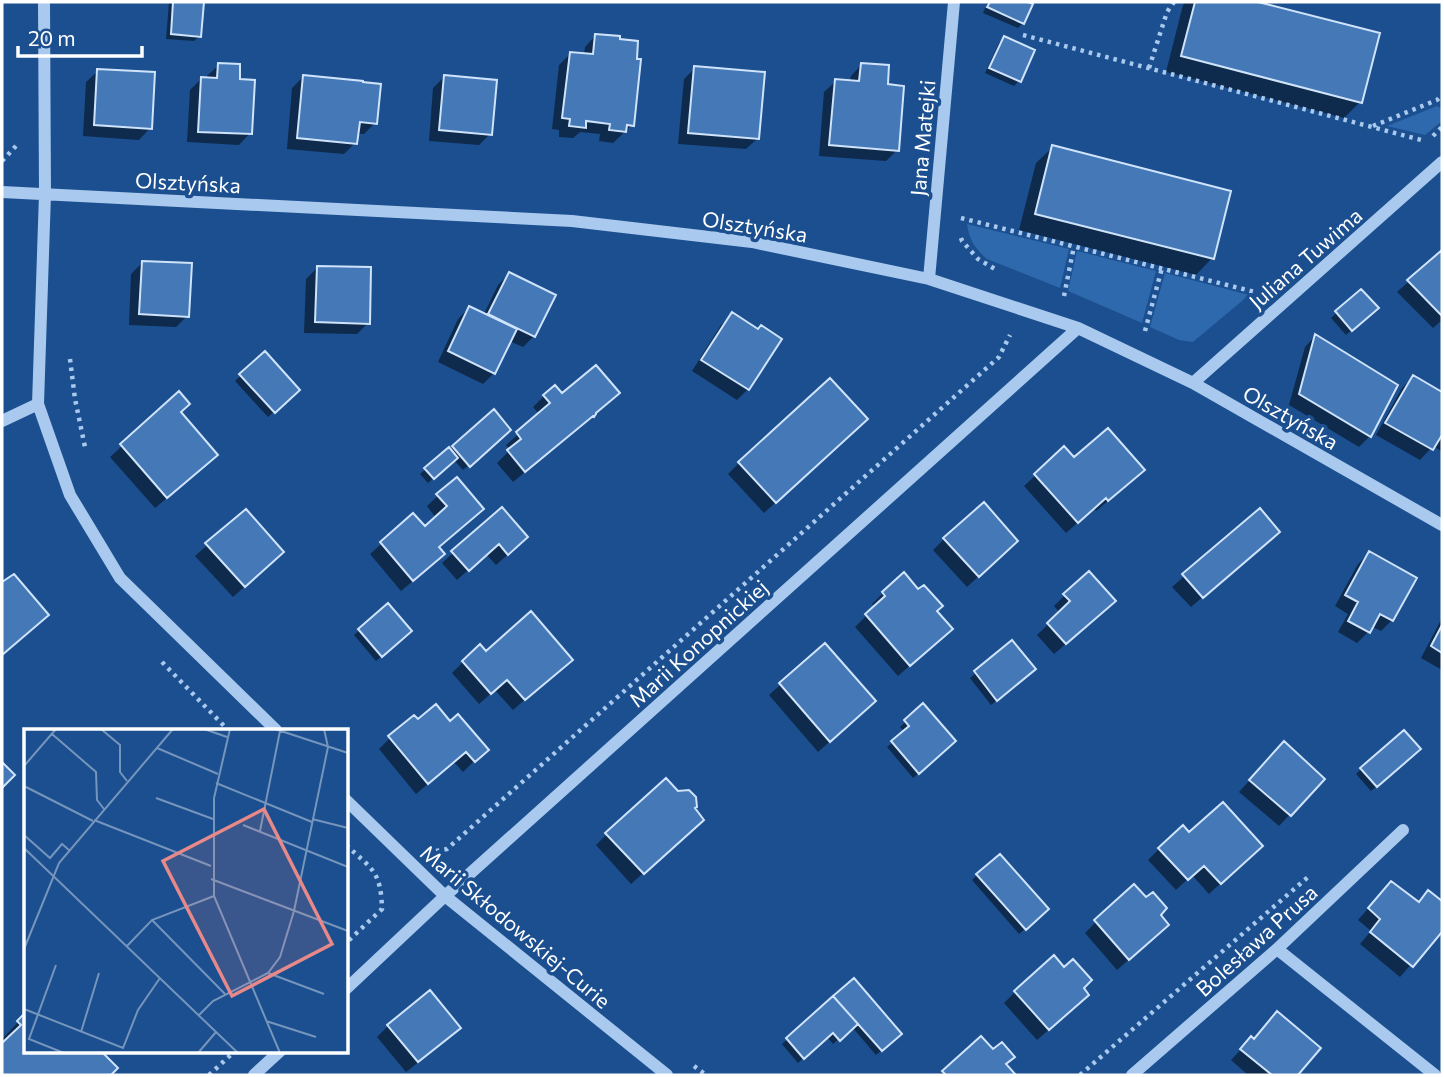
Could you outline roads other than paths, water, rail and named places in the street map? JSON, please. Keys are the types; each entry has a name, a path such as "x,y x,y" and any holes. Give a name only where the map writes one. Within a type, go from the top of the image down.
{"street":[{"path":"44,2 45,194 38,404 71,495 120,578 275,729"},
{"name":"Jana Matejki","path":"929,279 954,2"},
{"name":"Juliana Tuwima","path":"1193,383 1442,162"},
{"name":"Olsztyńska","path":"2,192 572,221 752,242 929,279 1078,328 1193,383 1442,525"},
{"name":"Marii Konopnickiej","path":"348,987 445,896 1078,328"},
{"path":"2,421 38,404"},
{"name":"Marii Skłodowskiej-Curie","path":"348,802 445,896 667,1075"},
{"name":"Bolesława Prusa","path":"1132,1075 1277,949 1403,830"},
{"path":"1277,949 1434,1075"},
{"path":"254,1075 279,1052"}]}
